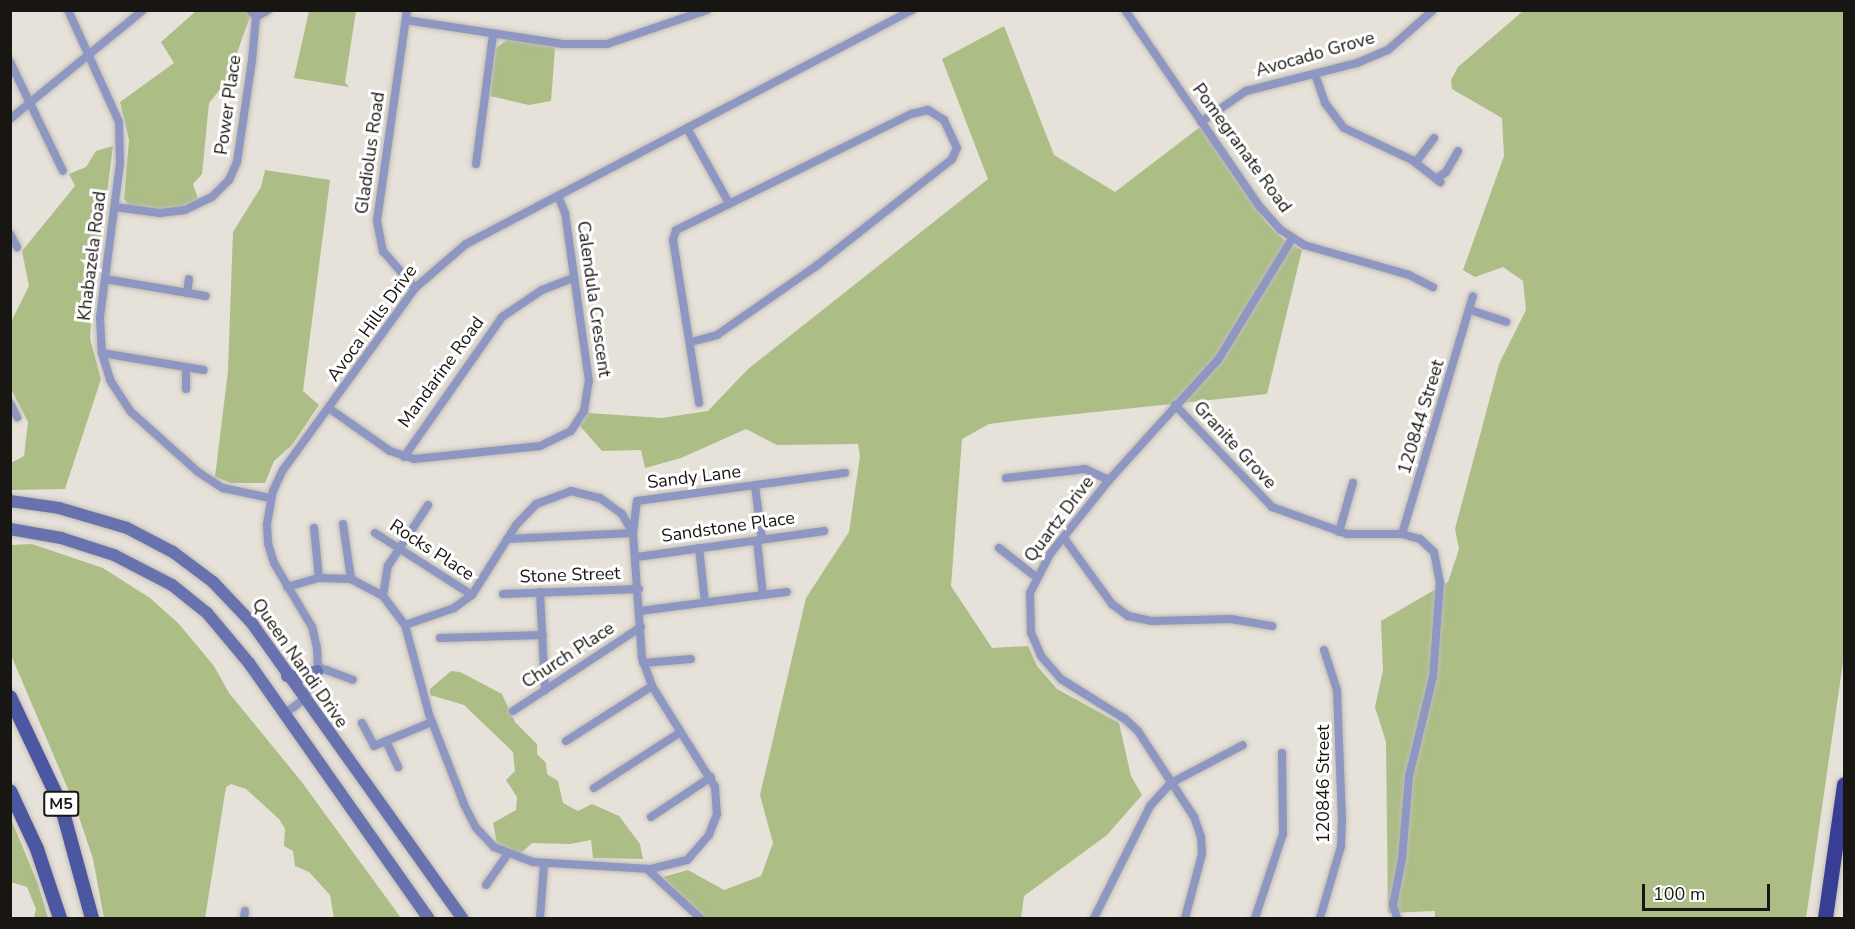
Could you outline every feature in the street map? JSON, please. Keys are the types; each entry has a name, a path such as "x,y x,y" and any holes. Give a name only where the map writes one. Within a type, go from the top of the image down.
{"highway":[{"path":"1825,918 1845,784"}],"main road":[{"name":"Queen Nandi Drive","path":"10,501 96,517 173,552 233,600 462,918"},
{"path":"10,529 61,538 114,555 172,585 226,632 428,918"},
{"path":"287,676 300,677 317,669"},
{"name":"M5","path":"10,697 61,805 92,918"},
{"name":"M5","path":"10,791 37,849 60,918"}],"street":[{"name":"Khabazela Road","path":"68,10 119,122 120,162 100,318 102,353 120,399 149,431 211,481 237,492 270,498"},
{"path":"10,119 143,10"},
{"name":"Power Place","path":"115,207 160,213 185,210 212,197 229,180 237,162 253,14 268,10"},
{"path":"407,15 494,34 563,44 607,44 707,10"},
{"name":"Avoca Hills Drive","path":"317,669 312,627 287,586 268,543 270,498 283,470 330,409 415,288 452,253 912,10"},
{"name":"Pomegranate Road","path":"1125,10 1260,207 1292,239 1408,275 1433,287"},
{"name":"Avocado Grove","path":"1201,122 1246,91 1315,74 1388,50 1433,10"},
{"name":"Gladiolus Road","path":"407,15 377,221 383,251 415,288"},
{"path":"476,164 494,34"},
{"path":"10,62 63,171"},
{"path":"1315,74 1325,103 1344,128 1416,162 1438,180 1446,172 1458,151"},
{"path":"691,342 724,330 815,267 952,159 956,144 944,120 933,111 923,110 680,227 673,236 699,403"},
{"path":"687,128 729,203"},
{"path":"1416,162 1434,138"},
{"name":"Calendula Crescent","path":"330,409 404,457 428,460 540,446 571,431 584,411 590,389 565,213 558,196"},
{"path":"11,237 17,247"},
{"name":"Quartz Drive","path":"1185,918 1202,854 1202,837 1194,817 1131,724 1061,679 1041,656 1029,621 1030,593 1036,577 1109,480 1218,360 1292,239"},
{"name":"Mandarine Road","path":"404,457 502,317 542,290 574,278"},
{"path":"105,279 206,296"},
{"path":"187,293 189,279"},
{"name":"120844 Street","path":"1402,534 1473,296"},
{"path":"1470,310 1506,322"},
{"path":"102,353 204,370"},
{"path":"186,368 186,389"},
{"path":"10,403 17,417"},
{"name":"Granite Grove","path":"1175,405 1267,503 1339,532 1402,534 1420,538 1434,552 1440,582 1433,677 1409,776 1402,859 1393,905 1397,918"},
{"path":"1006,478 1085,469 1109,480"},
{"name":"Sandy Lane","path":"633,533 637,501 845,473"},
{"path":"1339,532 1353,483"},
{"name":"Sandy Lane","path":"755,486 763,595"},
{"path":"287,586 319,578 351,579 383,596 405,626 432,723 471,820 485,839 507,855 544,863 646,869 670,867 687,860 709,835 718,803 711,777 652,686 644,663 637,557 633,533 622,514 609,503 590,494 571,491 536,504 507,539 472,595 454,608 405,626"},
{"path":"383,596 385,571 428,505"},
{"path":"343,524 351,579"},
{"path":"314,528 319,578"},
{"name":"Sandstone Place","path":"637,557 824,531"},
{"name":"Rocks Place","path":"375,533 472,595"},
{"path":"507,539 633,533"},
{"path":"1064,538 1112,604 1128,616 1151,621 1231,619 1272,626"},
{"path":"699,548 705,602"},
{"path":"999,548 1036,577"},
{"name":"Stone Street","path":"503,594 639,589"},
{"path":"540,592 545,690"},
{"path":"640,611 787,592"},
{"name":"Church Place","path":"513,711 641,627"},
{"path":"440,638 543,635"},
{"name":"120846 Street","path":"1320,918 1341,846 1342,820 1337,690 1324,650"},
{"path":"644,663 691,659"},
{"path":"283,715 303,700 317,669 353,680"},
{"path":"566,741 652,686"},
{"path":"362,723 373,746 432,723"},
{"path":"594,788 681,732"},
{"path":"386,741 398,766"},
{"path":"1094,918 1142,819 1170,783 1243,746"},
{"path":"1255,918 1283,834 1282,753"},
{"path":"651,817 711,777"},
{"path":"486,885 507,855"},
{"path":"540,918 544,863"},
{"path":"646,869 700,918"}],"green space":[{"path":"196,11 252,11 227,81 209,103 202,174 193,184 199,202 167,210 129,206 124,199 129,140 120,102 174,63 161,42"},
{"path":"309,11 356,11 345,82 349,87 294,78"},
{"path":"1523,11 1844,11 1844,655 1806,918 1435,918 1435,911 1388,913 1386,742 1375,707 1383,670 1381,621 1448,582 1459,549 1455,529 1499,364 1526,310 1523,281 1503,267 1475,277 1463,270 1504,156 1502,118 1452,89 1451,80 1458,67"},
{"path":"1004,26 1054,155 1115,192 1200,127 1265,221 1285,241 1302,250 1267,394 989,424 962,439 951,586 992,648 1028,646 1037,666 1057,689 1119,723 1131,776 1142,795 1107,835 1024,896 1021,918 703,918 663,877 688,870 724,890 761,876 773,843 760,795 806,598 849,532 860,456 858,444 777,445 746,429 681,458 645,468 641,450 602,451 580,426 588,413 662,418 708,411 748,369 988,179 942,59"},
{"path":"508,39 555,47 551,101 529,105 490,96 496,48"},
{"path":"113,146 91,319 90,339 101,379 65,489 11,490 11,463 24,456 28,422 10,387 11,322 29,286 22,251 75,186 69,174 86,167 96,151"},
{"path":"265,170 330,180 303,391 319,405 292,445 274,461 265,483 231,483 215,477 228,371 233,232 261,187"},
{"path":"32,544 103,568 150,598 178,623 214,666 229,693 301,781 401,918 334,918 330,895 309,872 295,866 293,851 284,846 285,829 279,819 246,789 231,784 226,787 205,918 104,918 93,859 76,808 11,655 11,545"},
{"path":"451,671 460,672 502,694 515,722 537,744 537,754 546,763 547,774 558,781 563,803 578,811 592,804 619,816 640,844 643,859 593,858 591,840 570,844 532,843 520,854 497,844 493,823 516,810 517,797 506,780 515,771 513,752 464,705 430,695 430,689"},
{"path":"11,819 38,884 48,918 34,918 36,909 27,887 11,882"}]}
